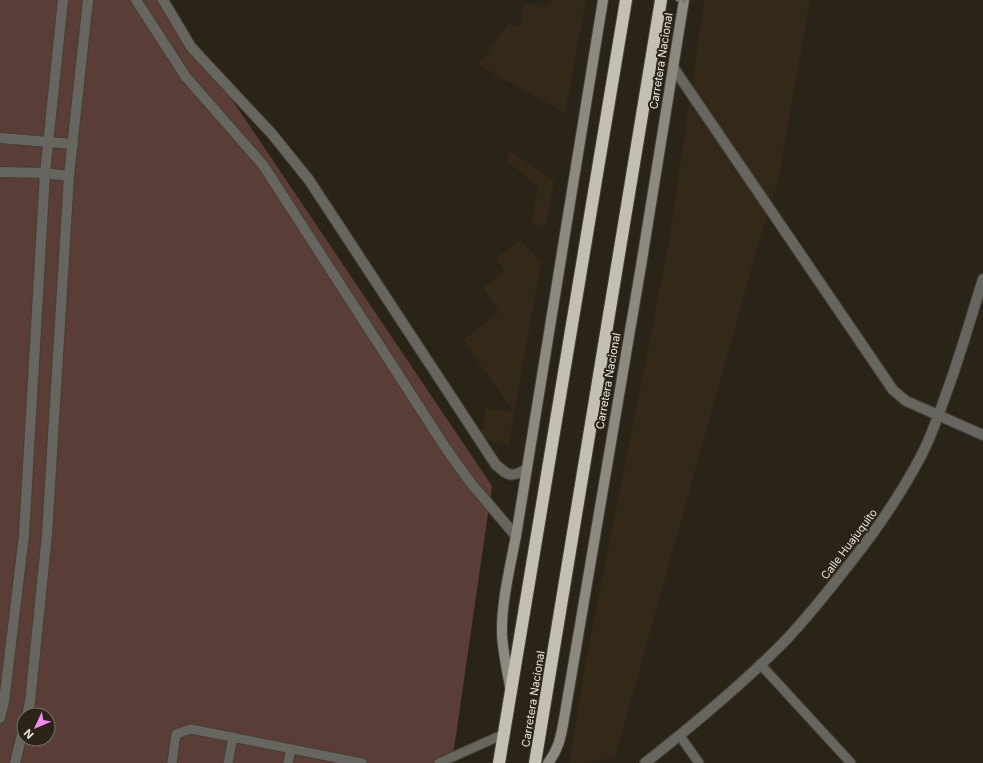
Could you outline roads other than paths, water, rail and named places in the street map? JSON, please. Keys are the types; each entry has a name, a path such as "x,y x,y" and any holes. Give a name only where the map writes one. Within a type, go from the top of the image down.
{"highway":[{"name":"Carretera Nacional","path":"499,763 626,0"},
{"name":"Carretera Nacional","path":"535,763 661,0"}],"main road":[{"name":"Carretera Nacional","path":"511,691 504,655 502,626 503,612 603,0"},
{"name":"Carretera Nacional","path":"548,763 555,754 563,725 641,266 673,67 686,1"}],"street":[{"path":"0,718 4,702 24,535 45,173 63,0"},
{"path":"29,707 47,534 69,176 88,0"},
{"path":"136,0 186,76 263,165 447,450 470,482 516,536"},
{"path":"163,0 191,47 272,134 309,180 496,465 506,474 518,474 527,469"},
{"path":"673,67 893,390 906,401 983,435"},
{"path":"0,138 73,144"},
{"path":"0,172 45,173 69,176"},
{"name":"Calle Huajuquito","path":"645,763 680,736 734,689 781,645 822,600 862,548 897,498 921,456 939,415 964,344 983,279"},
{"path":"15,763 19,747"}],"lane":[{"path":"760,664 851,763"},
{"path":"172,763 176,734 191,728 348,762 362,763"},
{"path":"439,763 504,734"},
{"path":"680,736 699,763"},
{"path":"228,763 233,737"},
{"path":"288,763 291,749"}]}
